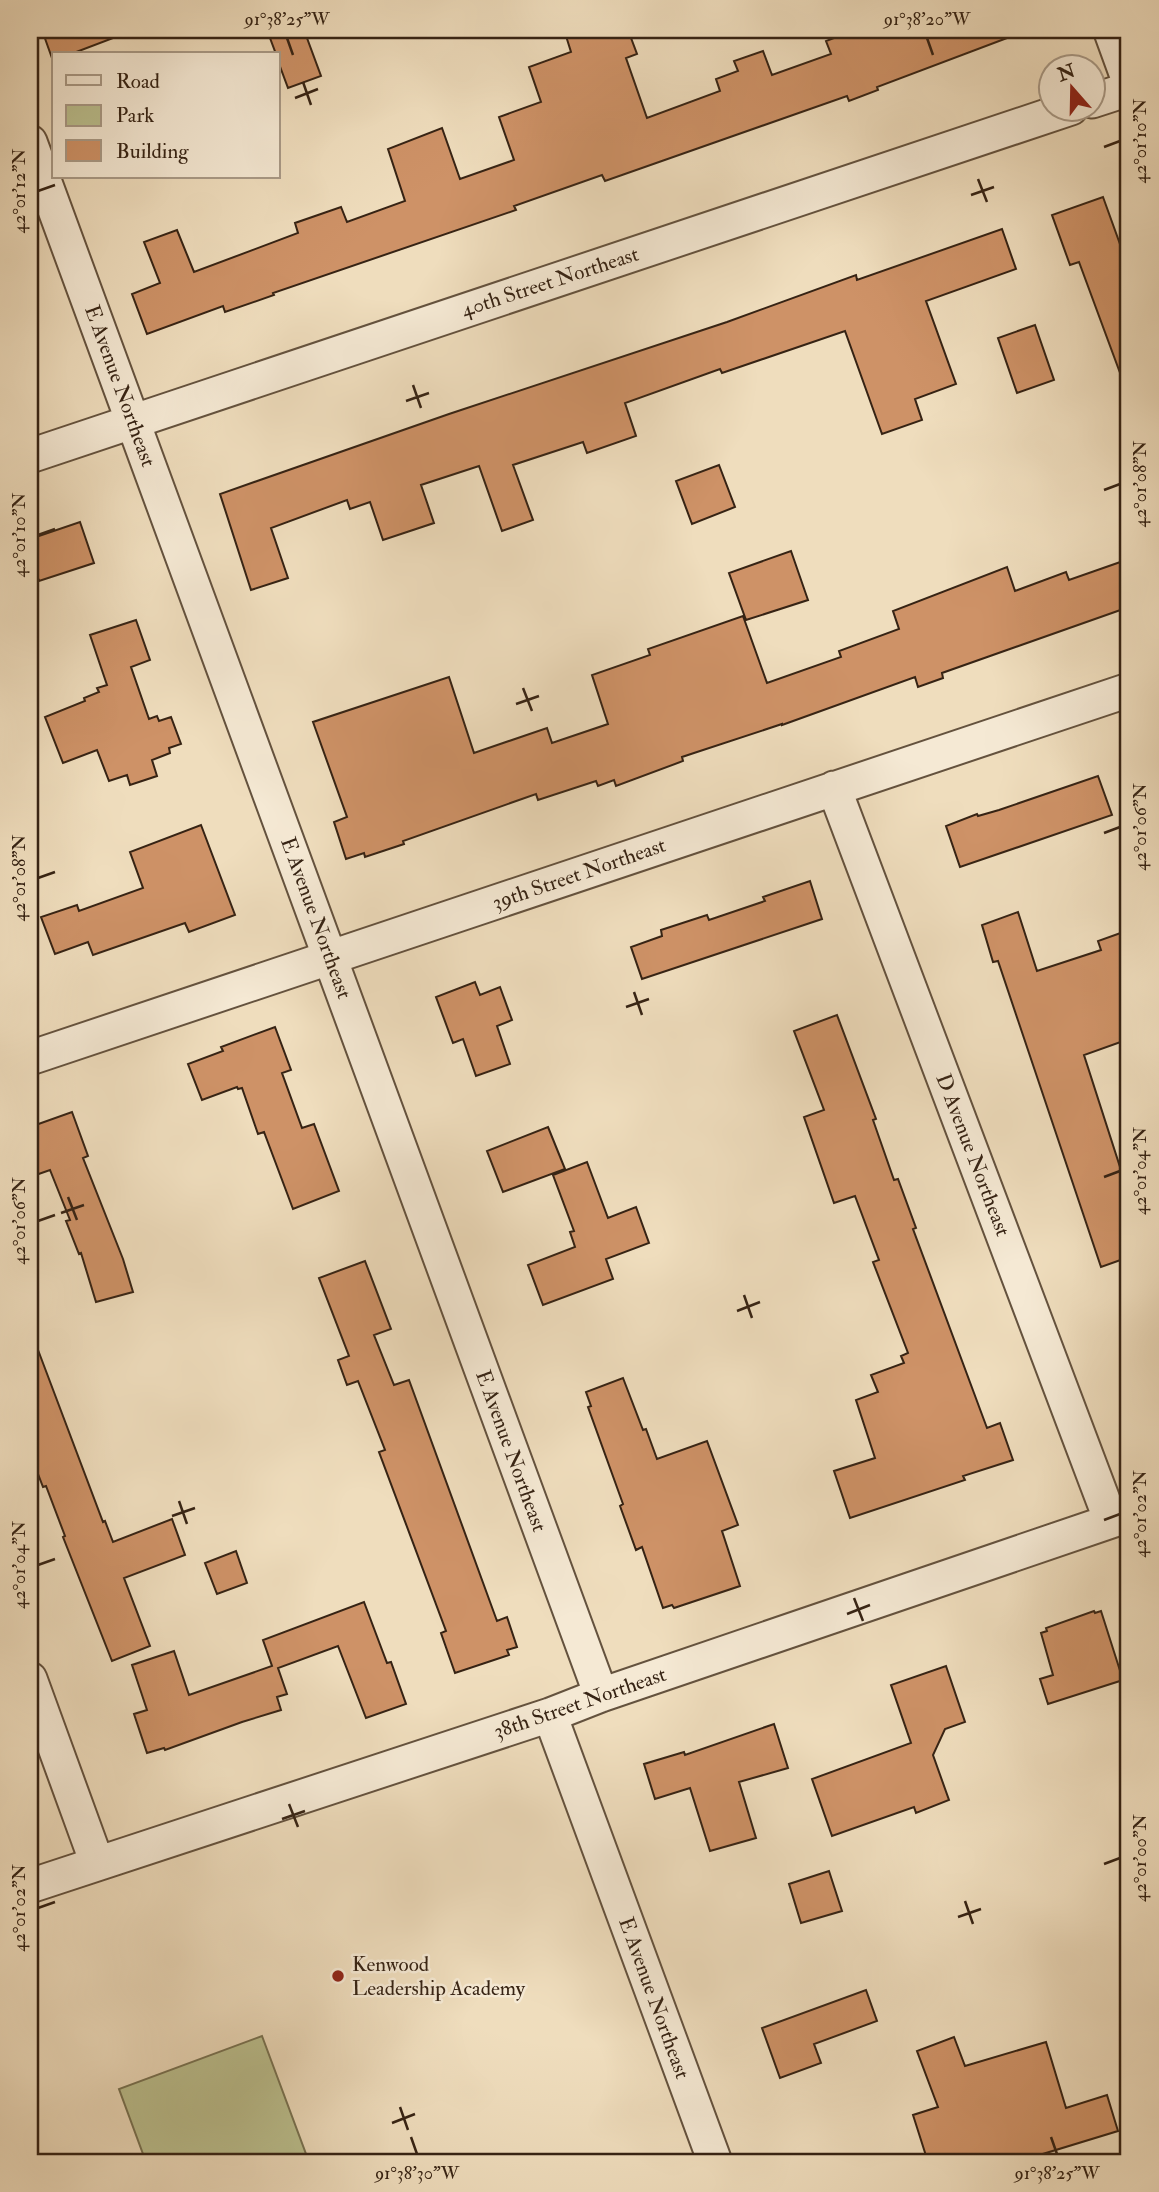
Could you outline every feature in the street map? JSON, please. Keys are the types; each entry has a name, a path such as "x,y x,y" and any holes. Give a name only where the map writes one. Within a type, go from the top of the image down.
{"street":[{"path":"1112,30 1129,74"},
{"path":"1106,97 1129,89"},
{"name":"40th Street Northeast","path":"30,456 1036,119"},
{"name":"E Avenue Northeast","path":"30,142 601,1695"},
{"name":"39th Street Northeast","path":"30,1058 1129,690"},
{"name":"D Avenue Northeast","path":"834,788 1120,1518"},
{"name":"38th Street Northeast","path":"30,1886 550,1715 601,1695 1120,1518"},
{"path":"30,1679 97,1863"},
{"name":"E Avenue Northeast","path":"550,1715 715,2162"}],"green space":[{"path":"262,2036 306,2154 283,2162 146,2162 119,2089"}],"building":[{"path":"42,30 129,32 76,52 52,52 52,58"},
{"path":"267,30 304,30 321,76 288,88 280,66 280,52 275,52"},
{"path":"584,30 628,30 637,54 626,58 647,118 720,91 716,79 738,71 734,61 763,51 772,75 831,54 826,41 855,30 1023,32 877,87 878,90 849,101 847,96 605,181 602,175 514,206 516,210 273,293 274,295 225,312 223,306 147,334 132,294 160,283 144,242 177,230 194,272 298,233 295,223 341,207 347,222 405,201 388,149 442,128 460,179 514,160 499,117 541,102 529,67 571,52 566,36"},
{"path":"1103,197 1129,269 1129,388 1126,389 1079,262 1070,265 1052,215"},
{"path":"1002,229 1016,269 926,301 956,384 915,399 922,420 882,434 845,331 722,373 720,369 625,403 636,436 587,453 583,442 513,465 533,520 502,531 479,466 421,485 434,523 383,540 370,502 350,509 347,500 271,528 288,578 251,590 220,494 449,414 727,322 856,275 857,280"},
{"path":"1035,325 1054,380 1017,393 998,338"},
{"path":"719,465 735,507 692,524 676,481"},
{"path":"80,522 94,563 39,581 30,553 30,539"},
{"path":"791,551 808,600 746,620 729,573"},
{"path":"1129,559 1129,607 942,673 943,678 918,687 915,677 782,725 682,757 683,761 616,786 614,780 598,786 596,781 538,800 536,794 403,841 404,844 365,857 364,853 346,859 334,822 347,817 313,722 449,677 474,753 547,728 552,743 608,724 592,675 650,655 648,649 743,616 767,683 841,657 839,651 899,629 893,611 1007,567 1015,591 1066,572 1069,580"},
{"path":"136,620 150,660 131,667 149,719 157,716 159,721 171,717 181,744 169,748 170,753 152,760 157,776 130,785 127,775 109,781 97,750 63,763 45,717 85,701 84,698 99,692 97,688 107,685 90,635"},
{"path":"1098,776 1112,815 960,867 946,826"},
{"path":"201,825 235,915 189,932 185,923 93,955 88,942 55,954 41,917 77,905 79,911 143,888 130,852"},
{"path":"810,881 822,919 642,979 631,947 662,936 661,930 707,915 709,920 765,901 763,897"},
{"path":"1018,912 1037,971 1101,950 1098,941 1129,930 1129,1039 1084,1055 1129,1195 1129,1257 1101,1267 998,961 993,962 982,925"},
{"path":"475,982 480,995 500,987 512,1020 497,1026 510,1064 476,1076 463,1039 453,1043 436,997"},
{"path":"837,1015 876,1119 873,1120 894,1180 898,1179 916,1228 913,1229 987,1428 1000,1423 1013,1460 963,1476 965,1480 850,1518 834,1471 875,1458 856,1400 878,1392 871,1375 904,1363 901,1356 908,1353 873,1262 879,1260 855,1196 834,1203 804,1117 824,1110 794,1031"},
{"path":"275,1027 291,1070 282,1073 302,1128 314,1124 339,1191 293,1209 264,1132 258,1134 242,1088 237,1087 202,1100 188,1064 223,1051 221,1047"},
{"path":"72,1112 88,1156 83,1158 123,1259 133,1292 96,1302 81,1253 79,1254 66,1221 70,1220 50,1170 30,1177 30,1127"},
{"path":"548,1127 565,1169 503,1192 487,1151"},
{"path":"587,1162 608,1218 636,1207 649,1243 606,1259 613,1279 543,1305 528,1265 575,1247 570,1232 574,1231 553,1175"},
{"path":"365,1261 391,1329 374,1335 394,1385 409,1380 497,1621 507,1617 517,1647 507,1650 509,1655 455,1673 441,1633 446,1631 379,1452 385,1450 358,1381 347,1385 338,1360 349,1356 319,1278"},
{"path":"32,1334 113,1542 172,1519 185,1555 124,1578 150,1646 112,1661 46,1486 43,1487 30,1453"},
{"path":"623,1378 657,1459 707,1441 738,1525 722,1531 740,1586 674,1608 672,1605 663,1608 642,1547 636,1550 620,1506 623,1504 588,1407 591,1406 586,1392"},
{"path":"236,1551 247,1583 217,1594 205,1563"},
{"path":"364,1602 387,1663 391,1662 406,1704 366,1718 338,1646 278,1668 287,1694 277,1697 281,1710 165,1750 164,1748 147,1753 134,1714 147,1710 132,1665 174,1651 189,1695 272,1666 263,1640"},
{"path":"1101,1611 1123,1680 1048,1704 1040,1679 1053,1675 1041,1633 1047,1631 1046,1628"},
{"path":"946,1666 965,1722 945,1729 933,1755 949,1800 916,1813 914,1807 832,1836 812,1779 911,1743 891,1685"},
{"path":"774,1724 788,1768 739,1782 756,1838 710,1851 690,1788 655,1799 644,1764 684,1752 685,1755"},
{"path":"829,1871 842,1911 801,1923 789,1884"},
{"path":"866,1990 877,2021 814,2044 821,2063 780,2078 762,2028"},
{"path":"954,2037 965,2066 1046,2042 1066,2108 1107,2095 1118,2131 1033,2157 1035,2162 928,2162 913,2115 938,2107 917,2051"}],"place":[{"name":"Kenwood Leadership Academy","path":"338,1976"}]}
